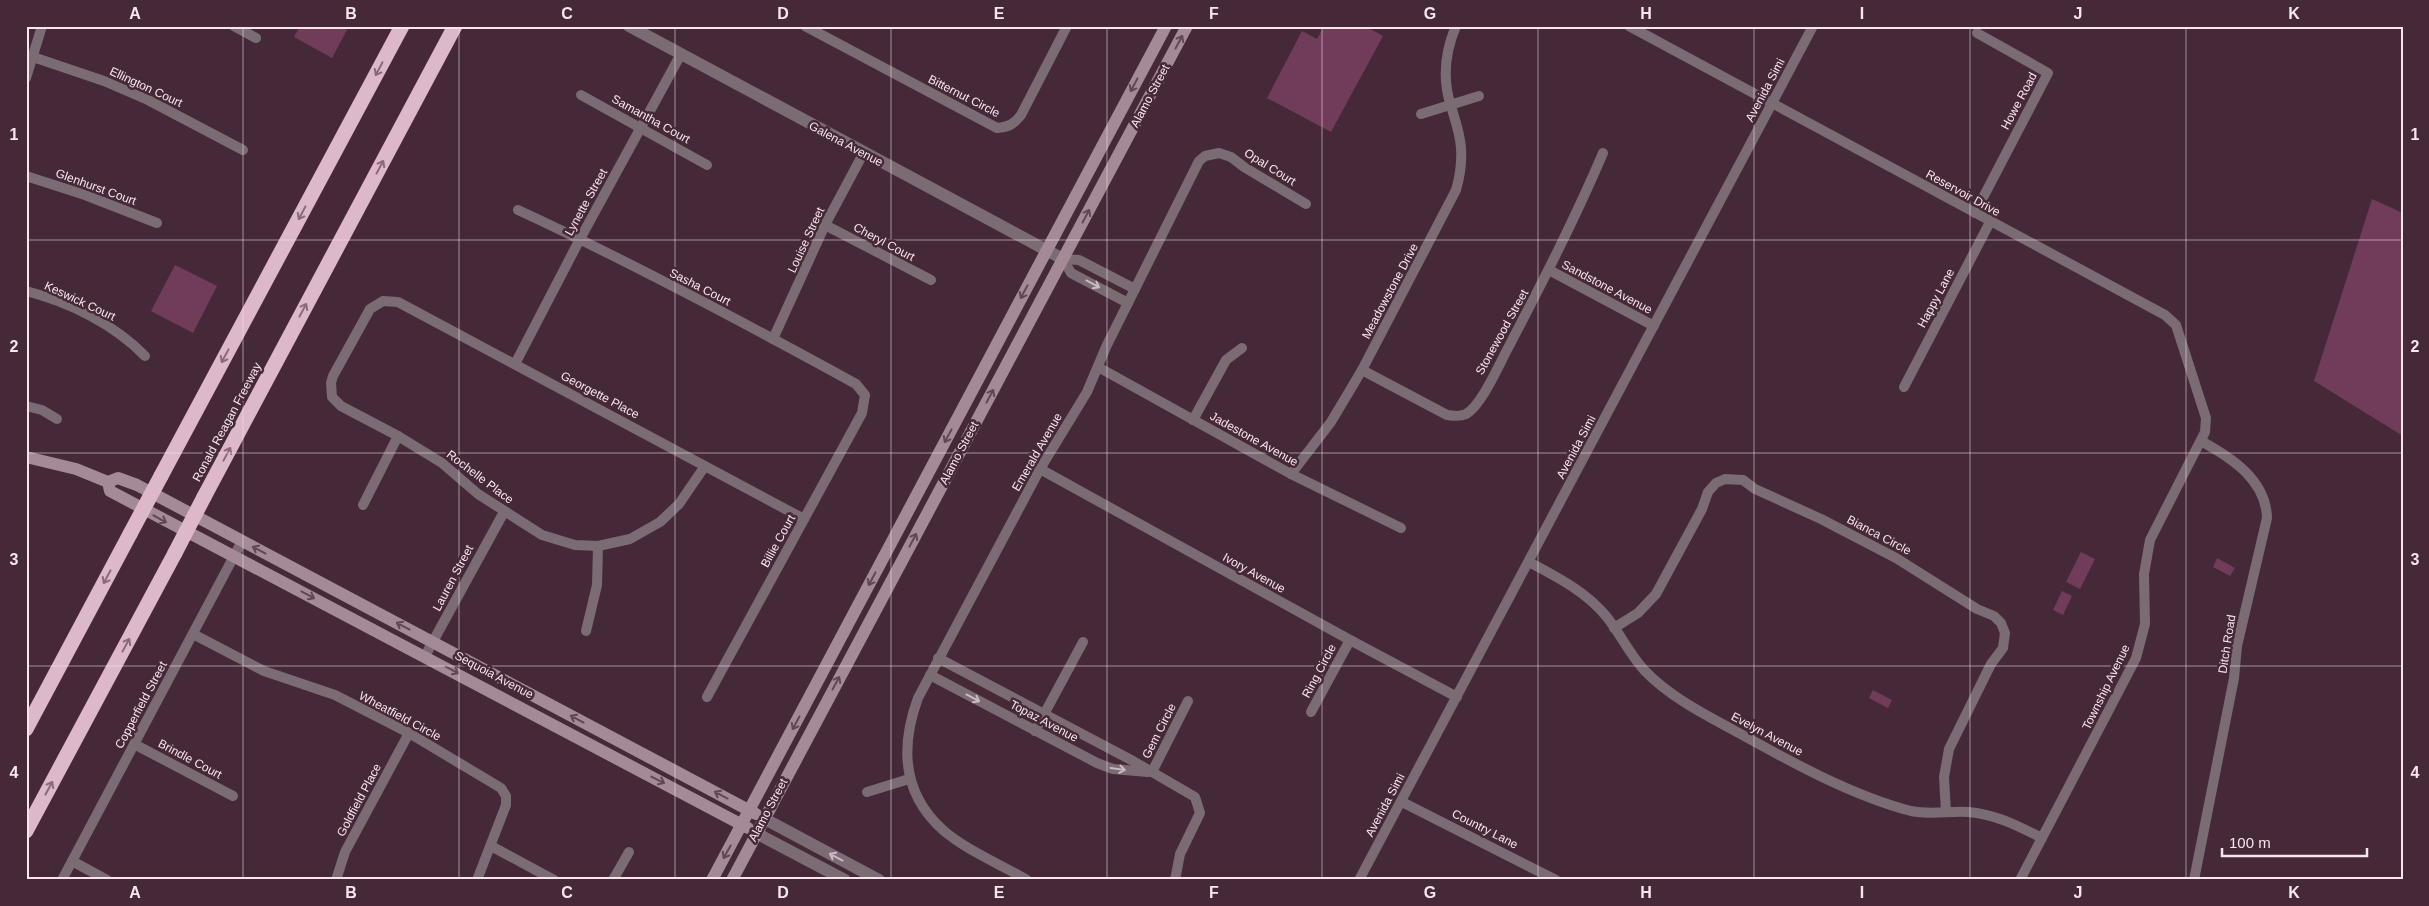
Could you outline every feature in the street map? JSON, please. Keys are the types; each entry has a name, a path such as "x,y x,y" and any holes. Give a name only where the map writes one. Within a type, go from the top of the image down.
{"highway":[{"path":"26,729 402,26"},
{"name":"Ronald Reagan Freeway","path":"26,831 454,26"}],"main road":[{"name":"Alamo Street","path":"712,880 1166,26"},
{"name":"Alamo Street","path":"732,880 1187,26"},
{"name":"Sequoia Avenue","path":"26,457 76,468 108,482 118,478 137,485 764,818"},
{"name":"Sequoia Avenue","path":"108,482 110,491 173,526 425,656 756,832"}],"street":[{"path":"26,78 42,26"},
{"path":"234,26 256,38"},
{"name":"Galena Avenue","path":"629,26 864,154 1063,259 1078,260 1135,290"},
{"name":"Bitternut Circle","path":"805,26 997,128 1007,128 1015,123 1021,115 1067,26"},
{"name":"Meadowstone Drive","path":"1291,474 1331,422 1362,370 1456,190 1461,170 1462,148 1458,127 1446,88 1446,58 1456,26"},
{"name":"Reservoir Drive","path":"1629,26 2171,320 2179,332 2206,418 2207,425 2201,441"},
{"name":"Avenida Simi","path":"1360,880 1813,26"},
{"name":"Howe Road","path":"1975,214 2048,73 1976,33"},
{"name":"Lynette Street","path":"515,364 580,239 682,54"},
{"name":"Ellington Court","path":"33,57 104,81 148,100 243,150"},
{"name":"Samantha Court","path":"581,95 641,127 707,166"},
{"path":"1421,114 1479,96"},
{"name":"Opal Court","path":"1219,153 1231,157 1244,167 1306,204"},
{"name":"Emerald Avenue","path":"909,779 907,742 909,721 938,658 1040,469 1087,392 1128,303 1190,183 1194,167 1205,156 1219,153"},
{"name":"Louise Street","path":"773,339 826,225 864,154"},
{"name":"Stonewood Street","path":"1362,370 1447,415 1466,414 1475,405 1496,370 1549,270 1603,154"},
{"name":"Glenhurst Court","path":"26,176 86,195 157,224"},
{"name":"Sasha Court","path":"518,210 580,239 773,339 856,384 865,395"},
{"name":"Happy Lane","path":"1904,387 1990,222"},
{"name":"Cheryl Court","path":"826,225 931,280"},
{"name":"Galena Avenue","path":"1063,259 1071,273 1128,303"},
{"name":"Sandstone Avenue","path":"1549,270 1654,326"},
{"name":"Keswick Court","path":"26,291 55,301 109,326 130,341 145,356"},
{"name":"Georgette Place","path":"383,300 398,302 804,518"},
{"name":"Rochelle Place","path":"383,300 370,309 333,376 330,392 332,397 341,406 398,436 442,463 478,494 542,535 575,545 598,546 630,540 660,522 679,504 705,466"},
{"path":"1193,420 1226,360 1242,348"},
{"name":"Jadestone Avenue","path":"1098,367 1291,474 1401,528"},
{"name":"Billie Court","path":"707,696 862,413 865,395"},
{"path":"26,406 42,410 57,419"},
{"path":"364,505 398,436"},
{"name":"Township Avenue","path":"2020,880 2136,658 2145,624 2144,574 2150,540 2201,441"},
{"name":"Ditch Road","path":"2194,880 2234,678 2237,646 2267,518 2267,504 2254,481 2223,453 2201,441"},
{"name":"Ivory Avenue","path":"1040,469 1457,697"},
{"name":"Bianca Circle","path":"1614,628 1638,613 1656,594 1702,509 1708,492 1716,483 1725,479 1743,480 1754,489 1821,518 1896,558 1977,609 1994,616 2001,623 2005,632 2004,648 1991,664 1949,749 1944,777 1946,812"},
{"name":"Lauren Street","path":"425,656 504,512"},
{"name":"Copperfield Street","path":"62,880 242,541"},
{"path":"586,631 597,585 598,546"},
{"name":"Evelyn Avenue","path":"1529,562 1581,592 1592,601 1614,628 1635,660 1652,678 1689,705 1724,726 1806,769 1869,796 1914,812 1968,812 1991,816 2012,822 2042,838"},
{"name":"Wheatfield Circle","path":"193,634 264,670 335,695 408,733 501,788 506,796 506,805 477,880"},
{"name":"Ring Circle","path":"1311,712 1350,640"},
{"path":"1035,731 1083,642"},
{"name":"Topaz Avenue","path":"938,658 1189,792 1195,797 1199,804 1200,812 1180,854 1175,880"},
{"name":"Topaz Avenue","path":"930,675 1035,731 1113,769 1152,772"},
{"name":"Gem Circle","path":"1152,772 1188,701"},
{"name":"Goldfield Place","path":"336,880 346,852 408,733"},
{"name":"Brindle Court","path":"134,744 233,796"},
{"path":"868,792 909,779 924,809 946,832 1027,880"},
{"name":"Country Lane","path":"1402,802 1556,880"},
{"name":"Sequoia Avenue","path":"764,818 879,880"},
{"name":"Sequoia Avenue","path":"756,832 845,880"},
{"path":"491,846 554,880"},
{"path":"613,880 630,852"},
{"path":"72,861 107,880"}],"shaded area":[{"path":"300,26 349,26 332,58 294,37"},
{"path":"1324,26 1365,26 1383,36 1331,132 1267,98 1302,31 1317,39"},
{"path":"2372,199 2403,213 2403,436 2314,381"},
{"path":"175,265 217,286 193,333 151,311"},
{"path":"2081,552 2095,559 2080,589 2066,582"},
{"path":"2217,558 2235,568 2230,576 2213,567"},
{"path":"2062,591 2072,596 2063,615 2053,610"},
{"path":"1873,690 1892,700 1888,708 1869,698"}]}
